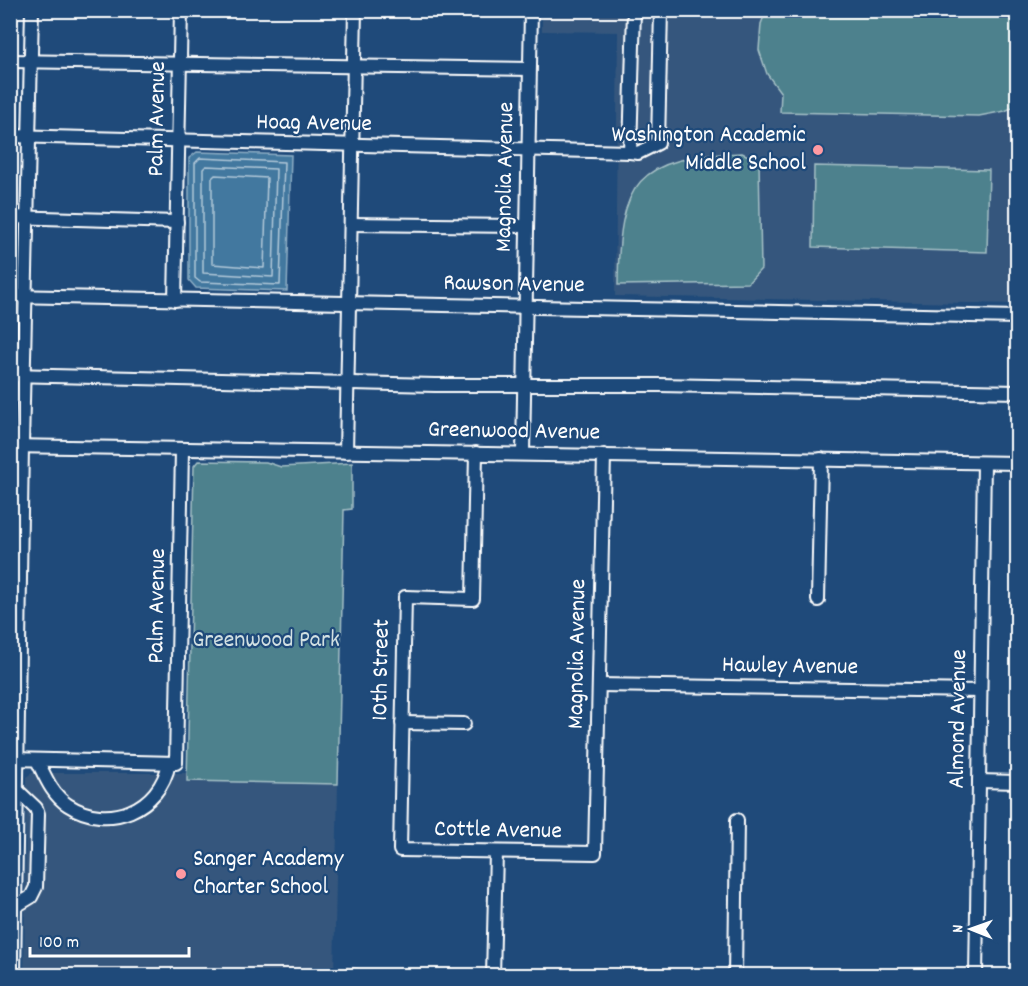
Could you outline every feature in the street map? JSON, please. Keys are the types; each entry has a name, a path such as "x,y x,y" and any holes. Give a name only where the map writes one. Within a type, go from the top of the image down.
{"street":[{"path":"14,975 18,791 14,759 17,375 24,296 32,10"},
{"name":"Palm Avenue","path":"175,300 181,10"},
{"path":"346,452 355,10"},
{"name":"Magnolia Avenue","path":"523,453 531,10"},
{"path":"633,10 630,152 638,153 657,143 661,10"},
{"path":"10,61 529,69"},
{"name":"Hoag Avenue","path":"10,136 630,152"},
{"path":"10,217 177,222"},
{"path":"351,224 526,226"},
{"name":"Rawson Avenue","path":"10,296 1017,317"},
{"path":"17,375 348,383 1017,392"},
{"name":"Greenwood Avenue","path":"16,446 1017,463"},
{"name":"Palm Avenue","path":"173,763 182,450"},
{"name":"10th Street","path":"400,850 405,597 473,599 476,453"},
{"name":"Magnolia Avenue","path":"595,853 604,455"},
{"path":"818,600 821,459"},
{"name":"Almond Avenue","path":"976,975 984,463"},
{"name":"Hawley Avenue","path":"599,685 981,691"},
{"path":"402,723 464,724"},
{"path":"14,759 173,763 166,779 151,800 131,812 107,816 85,813 67,804 51,789 37,760"},
{"path":"979,781 1017,782"},
{"path":"16,906 31,897 36,887 38,814 36,808 18,791"},
{"path":"735,975 737,820"},
{"name":"Cottle Avenue","path":"400,850 595,853"},
{"path":"494,975 496,852"},
{"path":"341,975 356,975"}],"shaded area":[{"name":"Washington Academic Middle School","path":"542,10 1017,11 1017,304 615,296 618,32 542,31"},
{"name":"Sanger Academy Charter School","path":"32,773 187,773 188,781 338,784 334,975 24,976 26,777"}],"green space":[{"path":"766,11 1017,11 1017,105 1005,111 979,116 780,112 781,93 767,74 759,50 761,24"},
{"path":"742,153 759,161 761,269 748,283 618,285 623,221 630,199 641,182 656,169 678,161"},
{"path":"814,166 989,170 987,252 813,247"},
{"name":"Greenwood Park","path":"198,461 266,462 281,467 352,463 352,509 344,510 338,784 187,781 194,466"}],"water":[{"path":"197,152 291,155 287,291 196,288 189,280 189,158"}],"place":[{"name":"Washington Academic Middle School","path":"818,150"},
{"name":"Sanger Academy Charter School","path":"181,874"}]}
